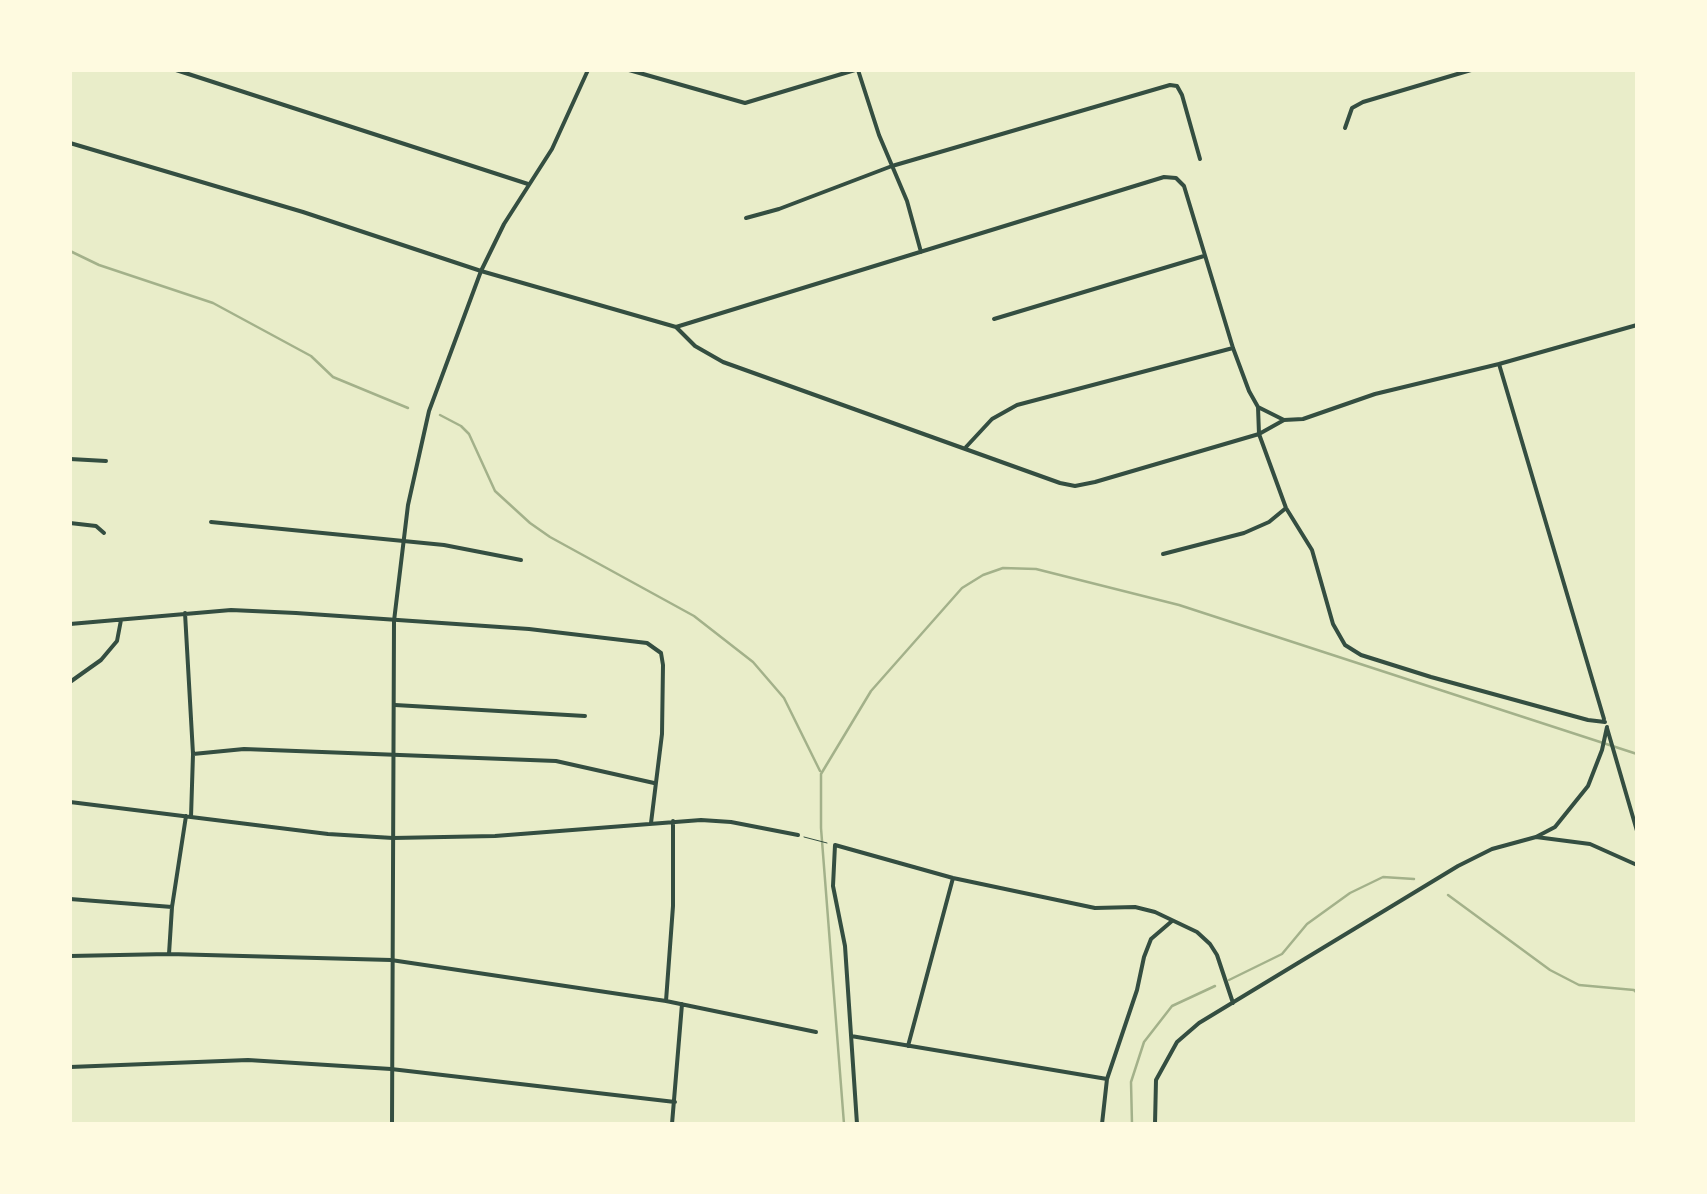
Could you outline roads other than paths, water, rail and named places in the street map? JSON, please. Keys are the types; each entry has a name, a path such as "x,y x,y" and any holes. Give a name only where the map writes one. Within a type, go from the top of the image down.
{"street":[{"path":"176,70 531,186"},
{"path":"392,1124 392,705 394,621 402,543 429,412 482,272 504,224 531,186 588,70"},
{"path":"628,70 744,103 856,70 907,201 921,252"},
{"path":"1345,128 1352,108 1363,102 1471,70"},
{"path":"746,218 892,166 1151,90 1177,86 1200,159"},
{"path":"70,143 303,212 482,272 676,327 695,346 723,362 1075,486 1259,434 1284,420 1304,419 1375,394 1637,325"},
{"path":"676,327 1016,226 1116,191 1164,177 1176,178 1184,186 1233,348 1258,406 1259,434 1286,508 1312,550 1333,624 1345,644 1361,655 1606,725"},
{"path":"994,319 1204,256"},
{"path":"966,447 992,419 1017,405 1233,348"},
{"path":"1499,364 1637,831"},
{"path":"1258,406 1284,420"},
{"path":"70,459 106,461"},
{"path":"1163,554 1244,533 1270,522 1286,508"},
{"path":"211,522 444,546 521,560"},
{"path":"70,523 96,526 104,532"},
{"path":"70,624 231,610 296,612 529,628 647,643 661,652 663,665 662,734 651,822"},
{"path":"169,954 194,754 185,613"},
{"path":"70,682 101,660 117,641 120,620"},
{"path":"392,705 585,716"},
{"path":"1155,1124 1156,1080 1170,1051 1199,1023 1458,866 1492,849 1536,837 1555,827 1577,804 1596,768 1606,725"},
{"path":"194,754 244,749 556,761 654,783"},
{"path":"70,802 328,834 393,838 494,836 651,822 731,822 798,834"},
{"path":"666,1001 673,906 673,822"},
{"path":"1536,837 1590,844 1637,865"},
{"path":"857,1124 845,946 833,886 835,845 953,878 1096,908 1135,907 1173,920 1210,944 1234,1003"},
{"path":"908,1046 953,878"},
{"path":"70,899 172,907"},
{"path":"1102,1124 1107,1079 1151,939 1173,920"},
{"path":"70,956 169,954 391,960 666,1001 816,1032"},
{"path":"672,1124 682,1004"},
{"path":"851,1036 1107,1079"},
{"path":"70,1067 248,1060 391,1069 675,1102"}],"waterway":[{"path":"70,251 99,265 213,303 311,356 333,377 408,408"},
{"path":"440,415 469,434 495,491 530,523 694,616 753,662 784,698 820,771"},
{"path":"844,1124 821,828 821,774 871,691 962,588 983,575 1003,568 1036,569 1179,605 1637,754"},
{"path":"1229,980 1282,954 1307,924 1350,893 1383,877 1414,879"},
{"path":"1448,895 1550,970 1579,985 1637,993"},
{"path":"1132,1124 1131,1082 1144,1042 1172,1006 1215,986"}]}
